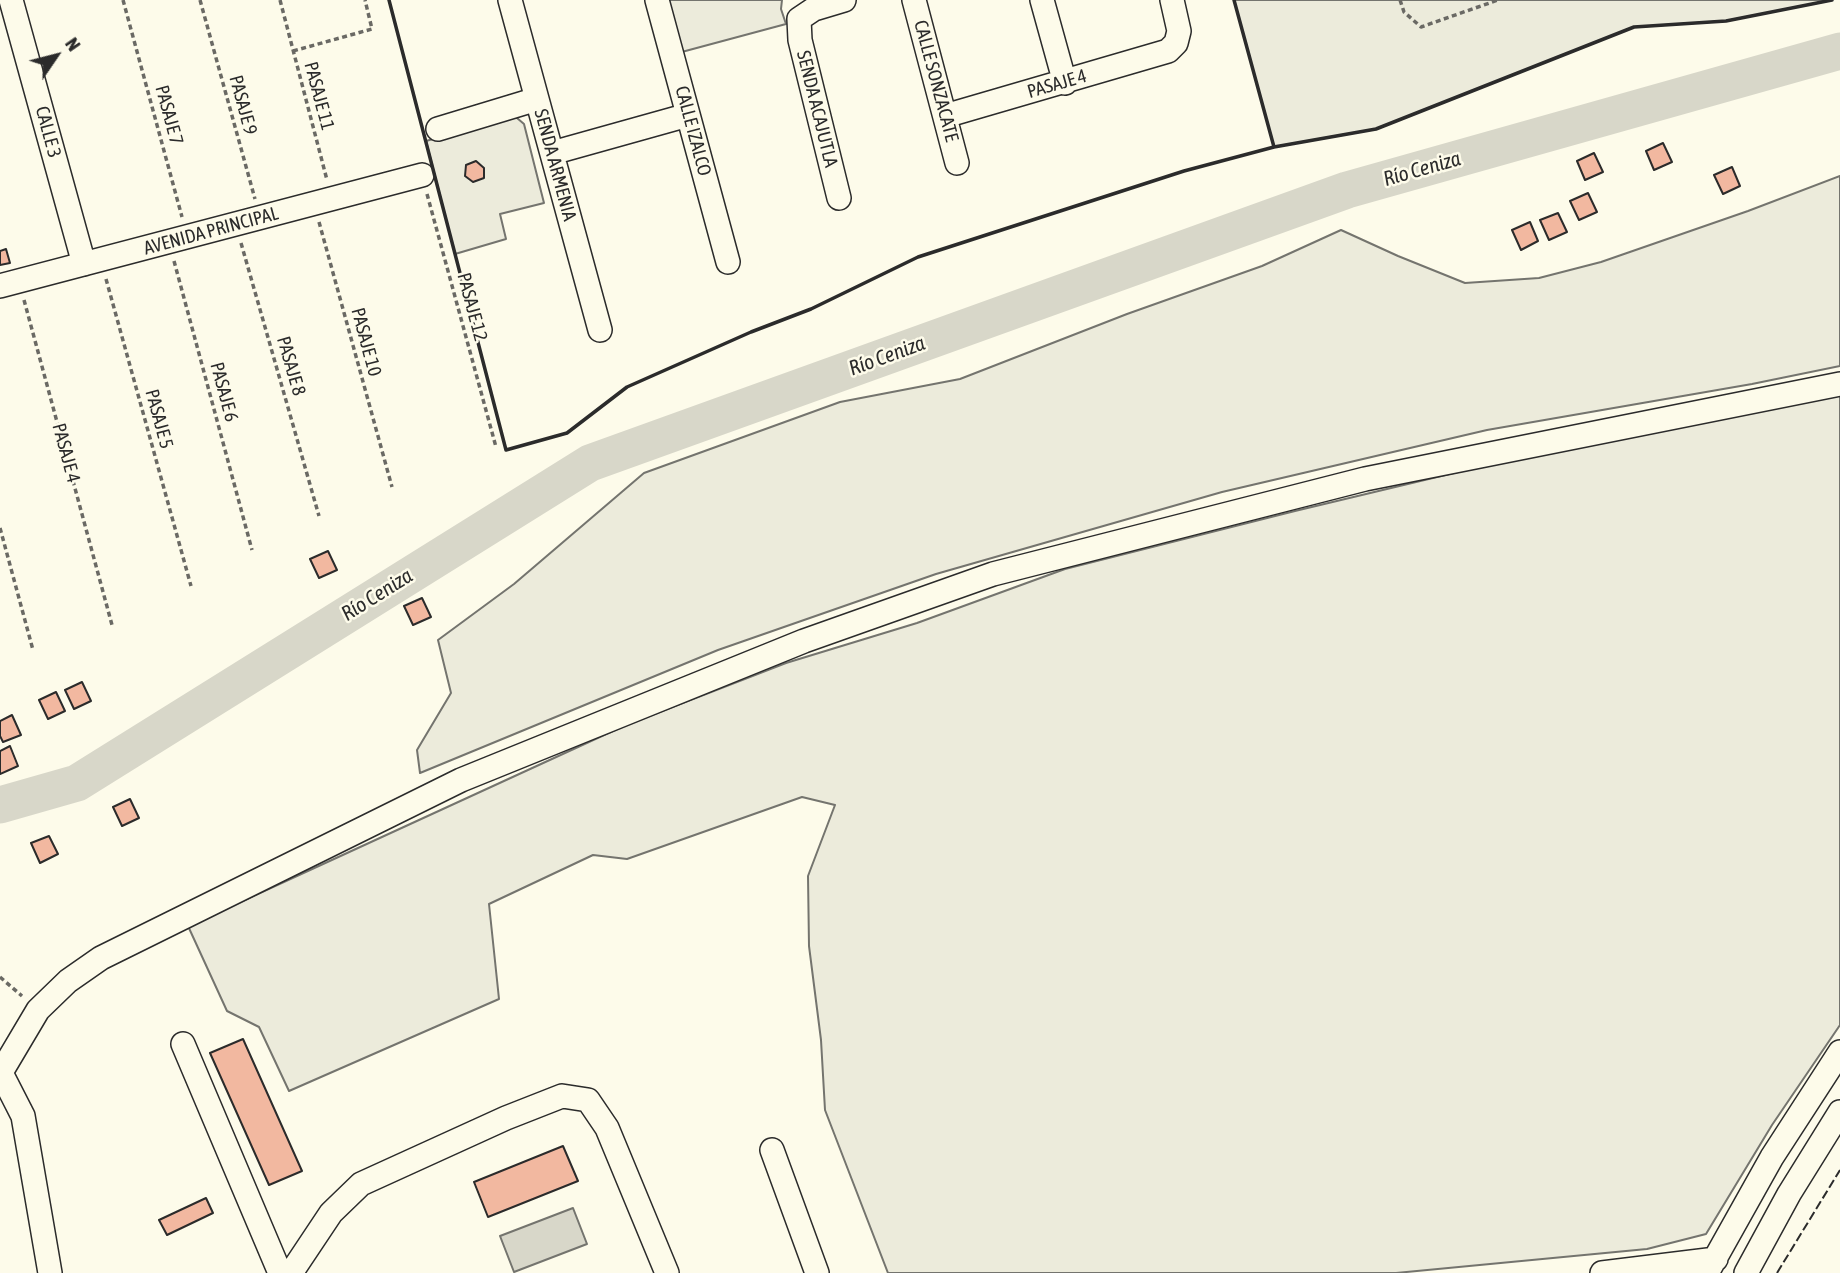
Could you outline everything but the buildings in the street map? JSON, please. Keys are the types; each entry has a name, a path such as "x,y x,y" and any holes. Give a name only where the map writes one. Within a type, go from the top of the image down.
{"street":[{"name":"CALLE 3","path":"12,0 92,262"},
{"name":"SENDA ARMENIA","path":"510,0 600,330"},
{"name":"CALLE IZALCO","path":"657,0 727,262"},
{"name":"SENDA ACAJUTLA","path":"839,198 800,40 799,19 814,9 844,0"},
{"name":"CALLE SONZACATE","path":"914,0 957,163"},
{"path":"1042,0 1065,83"},
{"name":"PASAJE 4","path":"945,116 1168,51 1176,43 1179,31 1172,0"},
{"path":"438,129 537,99"},
{"path":"552,153 688,115"},
{"name":"AVENIDA PRINCIPAL","path":"9,284 422,175"},
{"path":"50,1273 23,1116 1,1074 38,1010 68,981 101,958 461,780 804,641 981,579 1365,479 1840,384"},
{"path":"183,1044 280,1273"},
{"path":"1602,1273 1711,1266 1772,1157 1837,1061"},
{"path":"291,1273 331,1213 361,1184 506,1118 562,1096 588,1100 607,1128 667,1273"},
{"path":"1746,1273 1840,1112"},
{"path":"772,1150 817,1273"}],"path":[{"name":"PASAJE 7","path":"123,0 178,239"},
{"name":"PASAJE 9","path":"200,0 260,218"},
{"name":"PASAJE 11","path":"280,0 323,201"},
{"path":"293,51 372,29 365,0"},
{"path":"1400,0 1404,12 1421,27 1498,0"},
{"name":"PASAJE 12","path":"422,175 496,447"},
{"name":"PASAJE 10","path":"323,201 392,487"},
{"name":"PASAJE 8","path":"235,224 318,516"},
{"name":"PASAJE 6","path":"178,239 252,550"},
{"name":"PASAJE 5","path":"92,262 191,586"},
{"name":"PASAJE 4","path":"9,284 112,625"},
{"path":"0,528 33,650"},
{"path":"0,977 38,1010"}],"shaded area":[{"path":"664,0 782,0 781,9 786,24 678,53"},
{"path":"1234,0 1832,0 1726,21 1634,27 1376,129 1274,147"},
{"path":"508,118 517,118 524,124 544,203 500,214 506,239 455,254 426,141"},
{"path":"1840,176 1840,366 1487,430 1222,492 936,574 718,650 420,773 417,750 451,693 438,640 514,584 644,473 840,402 960,379 1127,314 1262,266 1341,230 1465,283 1539,278 1601,262"},
{"path":"1840,394 1840,1025 1772,1125 1706,1234 1647,1249 1396,1273 888,1273 825,1110 821,1040 809,946 808,876 835,805 802,797 627,859 593,855 489,904 499,999 289,1091 259,1027 227,1011 188,926 626,725 786,663 917,623 1065,569 1458,472"},
{"path":"573,1208 587,1244 514,1272 500,1236"}],"waterway":[{"name":"Río Ceniza","path":"0,805 77,783 590,463 1347,190 1840,51"}],"fence":[{"path":"1777,1273 1840,1170"}],"wall":[{"path":"389,0 506,450 567,433 627,387 751,332 811,309 918,257 1184,171 1274,147"},
{"path":"1234,0 1274,147 1376,129 1634,27 1726,21 1832,0"}]}
